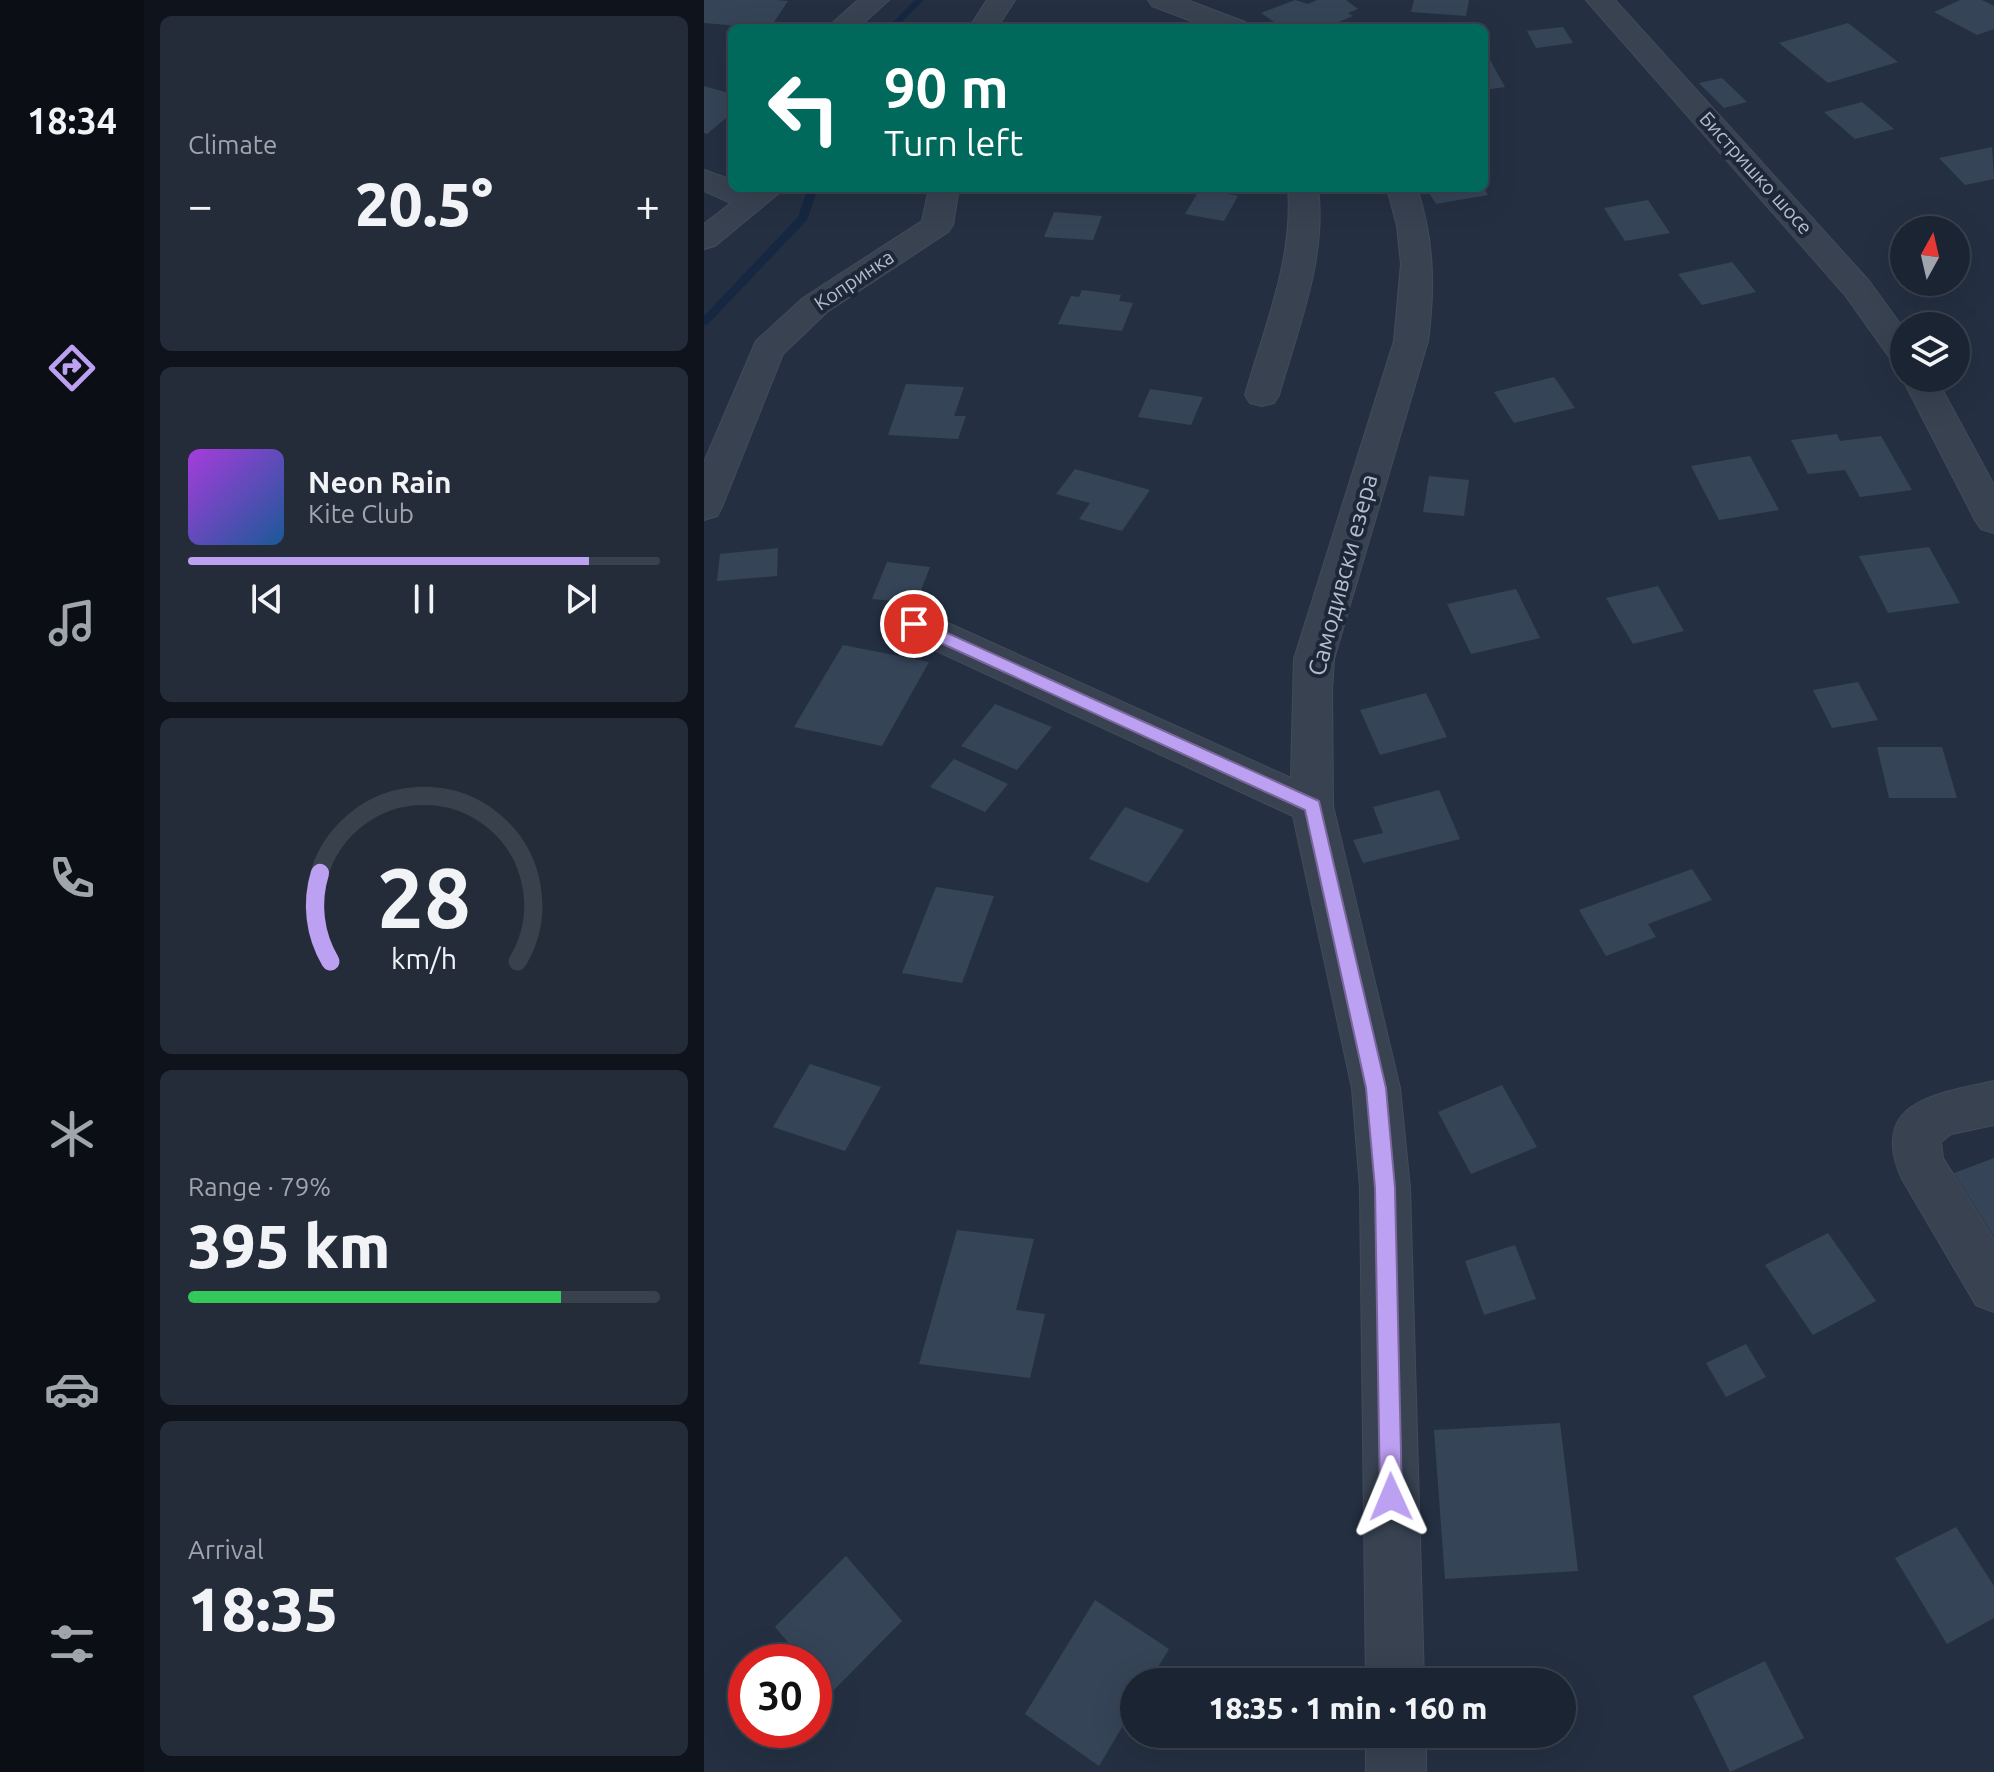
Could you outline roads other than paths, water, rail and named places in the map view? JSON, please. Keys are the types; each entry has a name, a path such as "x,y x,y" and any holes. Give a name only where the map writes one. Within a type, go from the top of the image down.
{"street":[{"path":"846,24 875,0"},
{"path":"986,24 1001,0"},
{"path":"1162,0 1225,24"},
{"name":"Бистришко шосе","path":"1600,0 1857,288 1890,334"},
{"path":"704,179 728,186"},
{"name":"Копринка","path":"704,507 768,349 815,305 937,225 943,192"},
{"path":"1262,395 1302,241 1307,206 1304,192"},
{"name":"Самодивски езера","path":"1395,1668 1385,1188 1377,1102 1312,806 1314,659 1411,341 1418,299 1419,260 1413,216 1404,192"},
{"path":"704,239 761,195"},
{"path":"1926,392 1994,520"},
{"path":"914,624 1312,806"},
{"path":"1994,1103 1938,1115 1916,1133 1919,1163 1994,1287"},
{"path":"1396,1748 1396,1772"}],"waterway":[{"path":"895,24 920,0"},
{"path":"704,322 803,218 812,192"}]}
